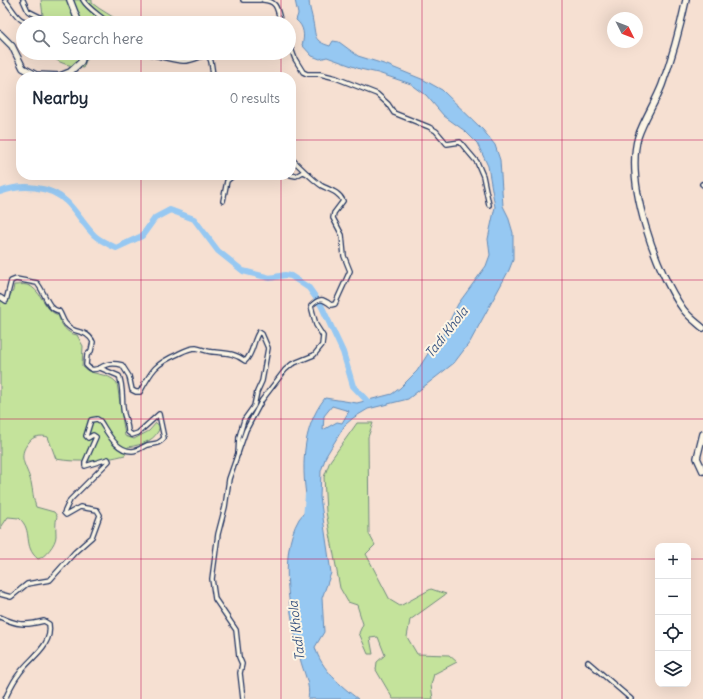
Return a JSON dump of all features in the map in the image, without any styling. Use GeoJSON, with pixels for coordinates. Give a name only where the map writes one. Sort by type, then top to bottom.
{"type":"FeatureCollection","features":[{"type":"Feature","properties":{"kind":"main road"},"geometry":{"type":"LineString","coordinates":[[70,0],[76,16]]}},
{"type":"Feature","properties":{"kind":"main road"},"geometry":{"type":"LineString","coordinates":[[686,0],[681,24],[662,85],[638,138],[635,160],[637,192],[645,227],[666,278],[683,309],[703,328]]}},
{"type":"Feature","properties":{"kind":"main road"},"geometry":{"type":"LineString","coordinates":[[0,34],[12,46],[16,55]]}},
{"type":"Feature","properties":{"kind":"main road"},"geometry":{"type":"LineString","coordinates":[[18,60],[22,68],[30,72]]}},
{"type":"Feature","properties":{"kind":"main road"},"geometry":{"type":"LineString","coordinates":[[70,72],[82,60]]}},
{"type":"Feature","properties":{"kind":"main road"},"geometry":{"type":"LineString","coordinates":[[703,434],[697,458],[703,470]]}},
{"type":"Feature","properties":{"kind":"street"},"geometry":{"type":"LineString","coordinates":[[5,0],[16,16]]}},
{"type":"Feature","properties":{"kind":"street"},"geometry":{"type":"LineString","coordinates":[[23,0],[28,11],[38,16]]}},
{"type":"Feature","properties":{"kind":"street"},"geometry":{"type":"LineString","coordinates":[[83,0],[86,5],[100,16]]}},
{"type":"Feature","properties":{"kind":"street"},"geometry":{"type":"LineString","coordinates":[[244,0],[272,1],[275,4],[279,16]]}},
{"type":"Feature","properties":{"kind":"street"},"geometry":{"type":"LineString","coordinates":[[211,60],[213,72]]}},
{"type":"Feature","properties":{"kind":"street"},"geometry":{"type":"LineString","coordinates":[[296,60],[303,72],[336,78],[377,94],[388,104],[394,113],[429,126],[436,131],[447,144],[460,142],[477,162],[483,176],[489,205]]}},
{"type":"Feature","properties":{"kind":"street"},"geometry":{"type":"LineString","coordinates":[[243,699],[240,672],[242,664],[239,657],[236,630],[215,599],[212,580],[218,534],[225,507],[229,479],[246,430],[262,400],[278,378],[292,364],[319,351],[322,345],[323,336],[316,325],[311,306],[320,299],[324,299],[332,305],[335,304],[350,271],[344,256],[342,234],[333,218],[334,213],[343,201],[342,198],[334,191],[322,186],[296,163]]}},
{"type":"Feature","properties":{"kind":"street"},"geometry":{"type":"LineString","coordinates":[[296,176],[303,172],[314,179]]}},
{"type":"Feature","properties":{"kind":"street"},"geometry":{"type":"LineString","coordinates":[[223,201],[227,180]]}},
{"type":"Feature","properties":{"kind":"street"},"geometry":{"type":"LineString","coordinates":[[0,297],[6,301],[11,281],[16,279],[37,283],[54,310],[59,311],[65,324],[71,329],[86,333],[90,337],[93,342],[91,351],[87,355],[86,365],[89,369],[93,370],[108,364],[122,365],[129,376],[132,390],[136,392],[140,392],[158,363],[187,350],[196,348],[212,352],[231,353],[246,361],[256,342],[257,334],[259,332],[262,334],[268,348],[262,381],[257,392],[254,406],[244,420],[239,437],[238,454]]}},
{"type":"Feature","properties":{"kind":"street"},"geometry":{"type":"LineString","coordinates":[[0,594],[11,597],[26,584],[50,580],[75,552],[92,537],[100,515],[98,510],[80,507],[66,515],[64,513],[70,500],[109,461],[108,459],[85,466],[85,462],[96,437],[93,435],[88,438],[86,436],[91,420],[97,419],[100,421],[116,444],[124,450],[133,451],[147,445],[159,443],[164,438],[159,414],[138,433],[132,435],[128,432],[128,422],[124,413],[121,382],[118,376],[100,368]]}},
{"type":"Feature","properties":{"kind":"street"},"geometry":{"type":"LineString","coordinates":[[697,458],[703,448]]}},
{"type":"Feature","properties":{"kind":"street"},"geometry":{"type":"LineString","coordinates":[[0,616],[11,623],[30,625],[44,621],[49,624],[50,629],[47,640],[39,653],[19,673],[5,699]]}},
{"type":"Feature","properties":{"kind":"street"},"geometry":{"type":"LineString","coordinates":[[588,662],[631,699]]}},
{"type":"Feature","properties":{"kind":"green space"},"geometry":{"type":"Polygon","coordinates":[[[41,0],[92,0],[92,3],[95,6],[111,16],[43,16],[41,0]]]}},
{"type":"Feature","properties":{"kind":"green space"},"geometry":{"type":"Polygon","coordinates":[[[56,60],[86,60],[83,68],[56,60]]]}},
{"type":"Feature","properties":{"kind":"green space"},"geometry":{"type":"Polygon","coordinates":[[[14,285],[25,285],[36,290],[49,309],[58,315],[65,328],[70,333],[77,335],[83,346],[82,366],[90,372],[109,377],[117,383],[125,436],[134,439],[149,431],[156,423],[160,426],[156,435],[148,441],[128,447],[125,455],[99,460],[73,461],[56,459],[48,437],[37,436],[31,440],[25,447],[23,457],[31,482],[36,507],[54,512],[57,516],[56,539],[47,553],[38,559],[30,549],[26,528],[19,518],[8,517],[0,529],[0,297],[6,301],[13,291],[14,285]]]}},
{"type":"Feature","properties":{"kind":"green space"},"geometry":{"type":"Polygon","coordinates":[[[357,423],[373,423],[368,437],[369,534],[375,545],[366,554],[390,600],[400,606],[431,589],[446,594],[410,620],[407,637],[417,654],[449,655],[457,662],[434,674],[431,685],[433,699],[393,699],[376,670],[377,662],[385,655],[378,637],[370,638],[373,654],[368,654],[359,633],[363,624],[357,605],[348,602],[340,588],[326,512],[324,477],[330,461],[357,423]]]}},
{"type":"Feature","properties":{"kind":"water"},"geometry":{"type":"Polygon","coordinates":[[[295,0],[309,0],[315,34],[318,40],[330,46],[333,41],[339,42],[358,56],[387,65],[424,80],[442,90],[483,130],[495,145],[500,160],[503,206],[508,216],[513,233],[513,260],[509,270],[470,342],[454,363],[408,399],[368,409],[353,418],[345,425],[326,456],[321,471],[320,497],[331,573],[322,598],[324,632],[315,647],[327,670],[339,683],[358,699],[308,699],[308,683],[300,658],[293,624],[287,569],[292,534],[299,519],[308,507],[304,479],[307,436],[317,410],[325,398],[357,403],[392,394],[417,371],[431,349],[441,338],[458,304],[486,266],[490,255],[488,239],[495,207],[488,166],[477,143],[465,131],[444,116],[426,95],[411,84],[378,73],[360,69],[327,57],[320,59],[312,56],[302,45],[303,31],[301,25],[296,20],[298,14],[295,0]],[[332,406],[324,416],[323,430],[337,422],[342,423],[349,411],[332,406]]]}},
{"type":"Feature","properties":{"kind":"waterway"},"geometry":{"type":"LineString","coordinates":[[0,192],[8,189],[26,187],[44,189],[52,192],[67,202],[96,237],[116,248],[142,236],[155,218],[170,210],[194,219],[218,251],[243,271],[270,278],[285,275],[291,276],[309,288],[321,305],[343,352],[353,386],[370,404]]}},
{"type":"Feature","properties":{"kind":"waterway","name":"Tadi Khola"},"geometry":{"type":"LineString","coordinates":[[306,518],[308,495]]}}]}
